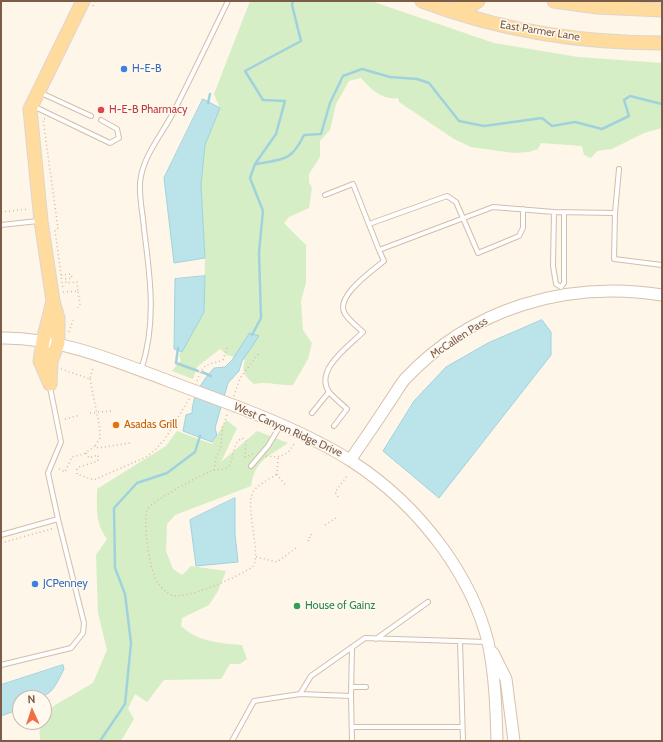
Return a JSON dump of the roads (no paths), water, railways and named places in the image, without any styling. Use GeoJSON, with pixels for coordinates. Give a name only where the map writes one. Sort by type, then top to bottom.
{"type":"FeatureCollection","features":[{"type":"Feature","properties":{"kind":"main road"},"geometry":{"type":"LineString","coordinates":[[50,384],[51,361],[58,343],[58,318],[53,301],[41,221],[30,119],[32,106],[83,1]]}},
{"type":"Feature","properties":{"kind":"main road","name":"East Parmer Lane"},"geometry":{"type":"LineString","coordinates":[[422,1],[442,9],[500,25],[548,34],[595,40],[662,43]]}},
{"type":"Feature","properties":{"kind":"main road"},"geometry":{"type":"LineString","coordinates":[[442,9],[467,8],[478,1]]}},
{"type":"Feature","properties":{"kind":"main road"},"geometry":{"type":"LineString","coordinates":[[554,1],[597,7],[662,10]]}},
{"type":"Feature","properties":{"kind":"main road"},"geometry":{"type":"LineString","coordinates":[[50,384],[40,361],[43,341],[53,301]]}},
{"type":"Feature","properties":{"kind":"street","name":"McCallen Pass"},"geometry":{"type":"LineString","coordinates":[[351,459],[404,380],[434,352],[476,324],[507,309],[537,299],[572,292],[608,291],[662,295]]}},
{"type":"Feature","properties":{"kind":"street","name":"West Canyon Ridge Drive"},"geometry":{"type":"LineString","coordinates":[[1,338],[58,343],[141,370],[238,407],[280,425],[351,459],[374,475],[424,522],[465,582],[477,605],[488,642],[496,689],[497,741]]}},
{"type":"Feature","properties":{"kind":"street","name":"West Canyon Ridge Drive"},"geometry":{"type":"LineString","coordinates":[[488,642],[506,679],[514,741]]}},
{"type":"Feature","properties":{"kind":"lane"},"geometry":{"type":"LineString","coordinates":[[141,370],[148,343],[152,314],[149,266],[140,185],[141,171],[147,156],[172,114],[228,1]]}},
{"type":"Feature","properties":{"kind":"lane"},"geometry":{"type":"LineString","coordinates":[[39,92],[91,116]]}},
{"type":"Feature","properties":{"kind":"lane"},"geometry":{"type":"LineString","coordinates":[[32,106],[110,143],[114,142],[119,138],[117,129],[101,120]]}},
{"type":"Feature","properties":{"kind":"lane"},"geometry":{"type":"LineString","coordinates":[[619,169],[614,259],[662,265]]}},
{"type":"Feature","properties":{"kind":"lane"},"geometry":{"type":"LineString","coordinates":[[325,195],[353,184],[384,262],[348,293],[344,300],[343,307],[345,314],[363,332],[330,366],[325,382],[329,392],[347,409],[334,426]]}},
{"type":"Feature","properties":{"kind":"lane"},"geometry":{"type":"LineString","coordinates":[[369,224],[447,196],[456,202],[478,253],[519,236],[523,228],[523,209]]}},
{"type":"Feature","properties":{"kind":"lane"},"geometry":{"type":"LineString","coordinates":[[379,250],[463,217],[493,207],[554,212],[616,214]]}},
{"type":"Feature","properties":{"kind":"lane"},"geometry":{"type":"LineString","coordinates":[[554,212],[553,266],[556,284],[561,287],[564,283],[564,212]]}},
{"type":"Feature","properties":{"kind":"lane"},"geometry":{"type":"LineString","coordinates":[[1,225],[41,221]]}},
{"type":"Feature","properties":{"kind":"lane"},"geometry":{"type":"LineString","coordinates":[[1,665],[71,648],[83,634],[84,623],[48,473],[61,442],[50,384]]}},
{"type":"Feature","properties":{"kind":"lane"},"geometry":{"type":"LineString","coordinates":[[312,413],[329,392]]}},
{"type":"Feature","properties":{"kind":"lane"},"geometry":{"type":"LineString","coordinates":[[252,466],[261,455],[280,425]]}},
{"type":"Feature","properties":{"kind":"lane"},"geometry":{"type":"LineString","coordinates":[[1,535],[58,519]]}},
{"type":"Feature","properties":{"kind":"lane"},"geometry":{"type":"LineString","coordinates":[[376,639],[428,602]]}},
{"type":"Feature","properties":{"kind":"lane"},"geometry":{"type":"LineString","coordinates":[[300,694],[311,676],[365,638],[488,642]]}},
{"type":"Feature","properties":{"kind":"lane"},"geometry":{"type":"LineString","coordinates":[[460,641],[462,741]]}},
{"type":"Feature","properties":{"kind":"lane"},"geometry":{"type":"LineString","coordinates":[[352,647],[352,741]]}},
{"type":"Feature","properties":{"kind":"lane"},"geometry":{"type":"LineString","coordinates":[[351,687],[366,687]]}},
{"type":"Feature","properties":{"kind":"lane"},"geometry":{"type":"LineString","coordinates":[[232,741],[254,701],[300,694],[351,696]]}},
{"type":"Feature","properties":{"kind":"lane"},"geometry":{"type":"LineString","coordinates":[[352,727],[462,727]]}},
{"type":"Feature","properties":{"kind":"water"},"geometry":{"type":"Polygon","coordinates":[[[203,99],[220,108],[205,145],[201,185],[205,258],[174,263],[164,178],[203,99]]]}},
{"type":"Feature","properties":{"kind":"water"},"geometry":{"type":"Polygon","coordinates":[[[205,276],[204,312],[182,352],[174,349],[175,279],[205,276]]]}},
{"type":"Feature","properties":{"kind":"water"},"geometry":{"type":"Polygon","coordinates":[[[542,320],[551,332],[551,355],[439,498],[383,451],[414,401],[446,367],[488,343],[542,320]]]}},
{"type":"Feature","properties":{"kind":"water"},"geometry":{"type":"Polygon","coordinates":[[[250,333],[259,336],[242,361],[239,371],[228,383],[215,428],[217,435],[212,442],[183,431],[186,415],[192,413],[192,407],[196,394],[202,383],[214,368],[225,367],[232,360],[250,333]]]}},
{"type":"Feature","properties":{"kind":"water"},"geometry":{"type":"Polygon","coordinates":[[[235,498],[235,534],[238,562],[196,566],[190,520],[235,498]]]}},
{"type":"Feature","properties":{"kind":"water"},"geometry":{"type":"Polygon","coordinates":[[[63,665],[64,669],[52,690],[12,690],[12,712],[1,716],[1,685],[63,665]]]}},
{"type":"Feature","properties":{"kind":"waterway"},"geometry":{"type":"LineString","coordinates":[[252,335],[261,318],[259,252],[263,211],[250,178],[255,164],[276,134],[285,101],[263,100],[245,71],[301,41],[292,5],[293,1]]}},
{"type":"Feature","properties":{"kind":"waterway"},"geometry":{"type":"LineString","coordinates":[[256,164],[285,158],[295,150],[304,135],[321,134],[330,103],[343,76],[362,69],[390,77],[417,79],[429,83],[459,121],[484,126],[542,118],[552,126],[575,122],[602,129],[629,116],[624,100],[630,96],[662,104]]}},
{"type":"Feature","properties":{"kind":"waterway"},"geometry":{"type":"LineString","coordinates":[[208,103],[210,94]]}},
{"type":"Feature","properties":{"kind":"waterway"},"geometry":{"type":"LineString","coordinates":[[178,348],[176,363],[198,371]]}},
{"type":"Feature","properties":{"kind":"waterway"},"geometry":{"type":"LineString","coordinates":[[202,372],[211,376]]}},
{"type":"Feature","properties":{"kind":"waterway"},"geometry":{"type":"LineString","coordinates":[[100,741],[125,704],[131,643],[125,594],[115,568],[114,508],[137,483],[167,473],[195,452],[200,436]]}},
{"type":"Feature","properties":{"kind":"place","name":"H-E-B"},"geometry":{"type":"Point","coordinates":[124,69]}},
{"type":"Feature","properties":{"kind":"place","name":"H-E-B Pharmacy"},"geometry":{"type":"Point","coordinates":[101,110]}},
{"type":"Feature","properties":{"kind":"place","name":"Asadas Grill"},"geometry":{"type":"Point","coordinates":[116,425]}},
{"type":"Feature","properties":{"kind":"place","name":"JCPenney"},"geometry":{"type":"Point","coordinates":[35,584]}},
{"type":"Feature","properties":{"kind":"place","name":"House of Gainz"},"geometry":{"type":"Point","coordinates":[297,606]}}]}
